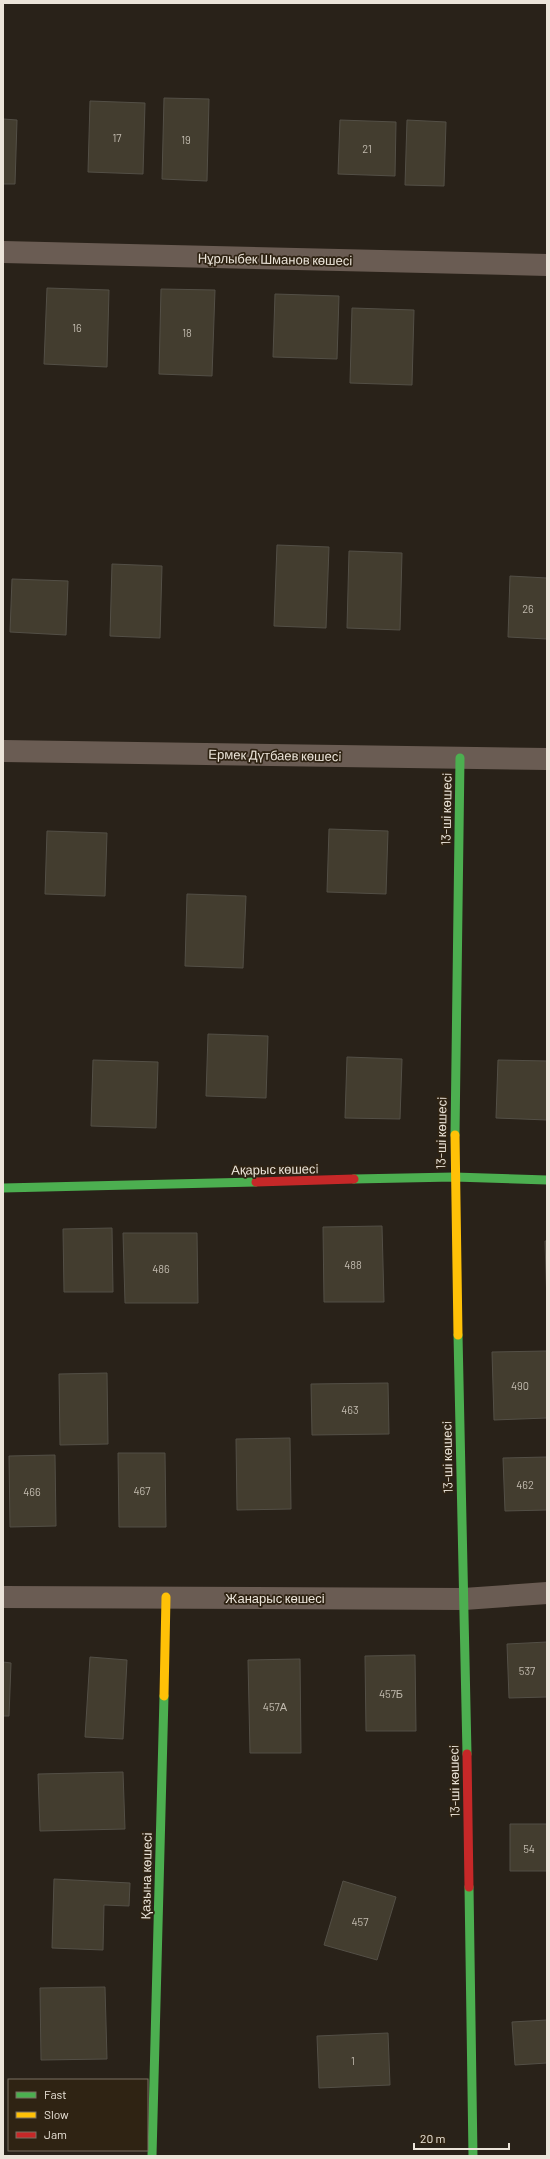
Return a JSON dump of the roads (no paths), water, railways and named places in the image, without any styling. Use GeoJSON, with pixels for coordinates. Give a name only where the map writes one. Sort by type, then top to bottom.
{"type":"FeatureCollection","features":[{"type":"Feature","properties":{"kind":"street","name":"Нұрлыбек Шманов көшесі"},"geometry":{"type":"LineString","coordinates":[[3,252],[547,265]]}},
{"type":"Feature","properties":{"kind":"street","name":"Ермек Дүтбаев көшесi"},"geometry":{"type":"LineString","coordinates":[[3,751],[547,759]]}},
{"type":"Feature","properties":{"kind":"street","name":"13-ші көшесi"},"geometry":{"type":"LineString","coordinates":[[460,758],[454,1177],[464,1599],[473,2156]]}},
{"type":"Feature","properties":{"kind":"street","name":"Ақарыс көшесi"},"geometry":{"type":"LineString","coordinates":[[3,1188],[454,1177],[547,1180]]}},
{"type":"Feature","properties":{"kind":"street","name":"Жанарыс көшесі"},"geometry":{"type":"LineString","coordinates":[[3,1597],[464,1599],[547,1593]]}},
{"type":"Feature","properties":{"kind":"street","name":"Қазына көшесі"},"geometry":{"type":"LineString","coordinates":[[152,2156],[166,1597]]}}]}
